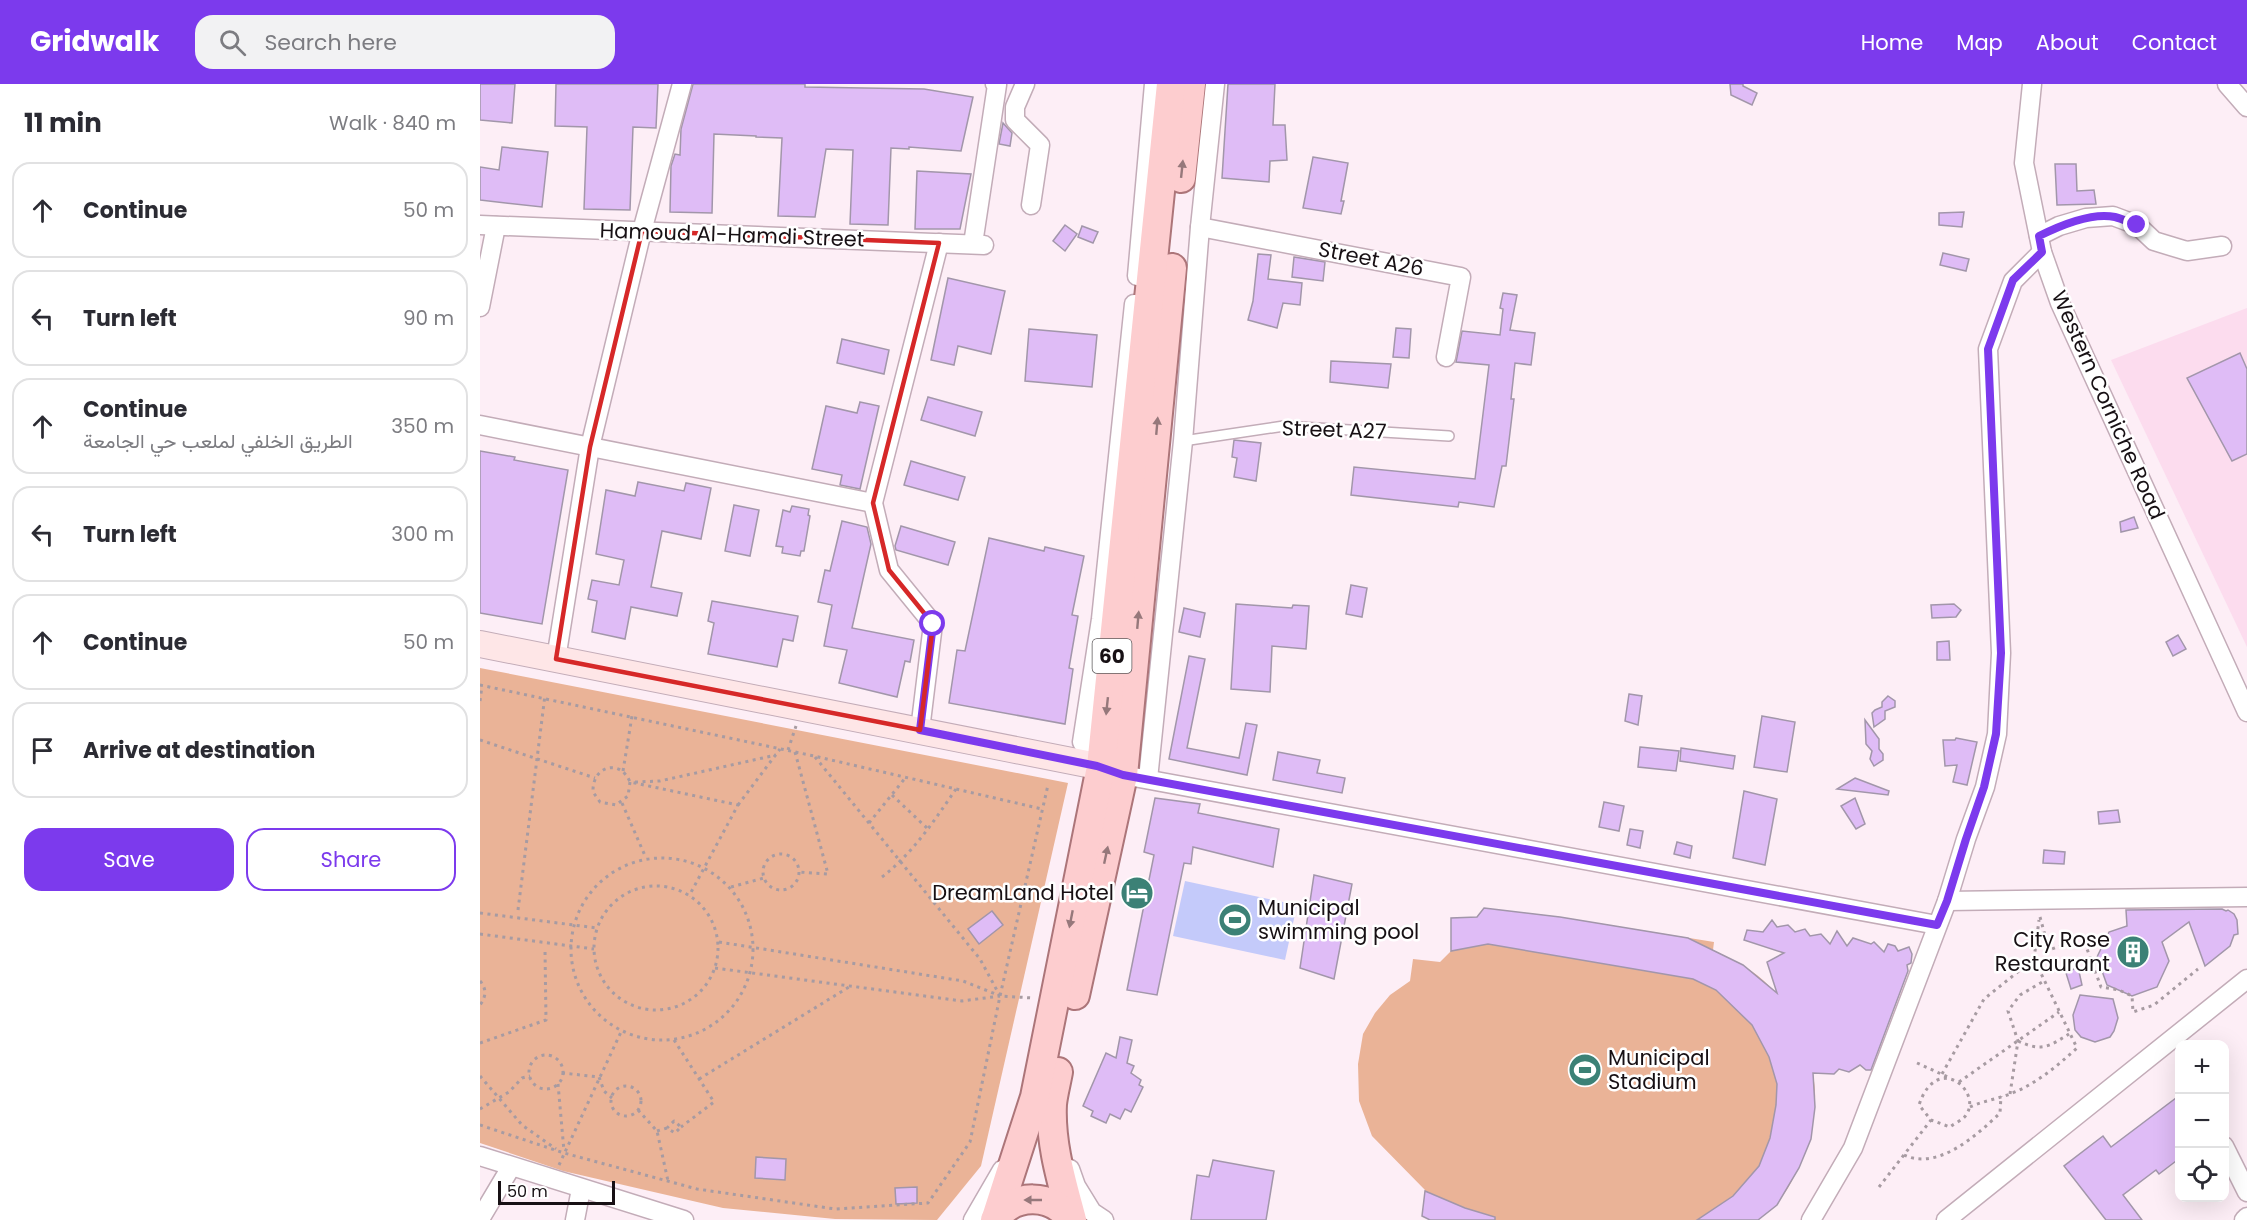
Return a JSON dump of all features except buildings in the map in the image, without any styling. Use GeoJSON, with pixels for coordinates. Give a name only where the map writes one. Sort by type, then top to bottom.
{"type":"FeatureCollection","features":[{"type":"Feature","properties":{"kind":"main road","name":"60"},"geometry":{"type":"LineString","coordinates":[[989,1220],[1035,1097],[1055,1000],[1117,772],[1170,84]]}},
{"type":"Feature","properties":{"kind":"main road","name":"60"},"geometry":{"type":"LineString","coordinates":[[1072,1220],[1058,1169],[1052,1132],[1052,1102],[1117,772],[1191,84]]}},
{"type":"Feature","properties":{"kind":"main road"},"geometry":{"type":"LineString","coordinates":[[989,1220],[1015,1202],[1034,1199],[1053,1203],[1072,1220]]}},
{"type":"Feature","properties":{"kind":"street"},"geometry":{"type":"LineString","coordinates":[[556,659],[590,447],[642,231],[682,84]]}},
{"type":"Feature","properties":{"kind":"street","name":"Hamoud Al-Hamdi Street"},"geometry":{"type":"LineString","coordinates":[[488,225],[979,244],[997,85],[995,84]]}},
{"type":"Feature","properties":{"kind":"street"},"geometry":{"type":"LineString","coordinates":[[1025,84],[1015,106],[1015,120],[1040,145],[1032,205]]}},
{"type":"Feature","properties":{"kind":"street"},"geometry":{"type":"LineString","coordinates":[[1117,772],[1082,742],[1101,620],[1138,269],[1154,84]]}},
{"type":"Feature","properties":{"kind":"street"},"geometry":{"type":"LineString","coordinates":[[1117,772],[1184,441],[1200,227],[1215,84]]}},
{"type":"Feature","properties":{"kind":"street","name":"Western Corniche Road"},"geometry":{"type":"LineString","coordinates":[[2032,84],[2024,163],[2041,244],[2060,303],[2247,712]]}},
{"type":"Feature","properties":{"kind":"street"},"geometry":{"type":"LineString","coordinates":[[2227,84],[2247,107]]}},
{"type":"Feature","properties":{"kind":"street"},"geometry":{"type":"LineString","coordinates":[[1811,1220],[1853,1148],[1947,901],[1984,787],[1996,734],[2001,632],[1988,349],[2013,280],[2041,244],[2060,226],[2086,218],[2113,216],[2137,225],[2154,242],[2187,251],[2222,246]]}},
{"type":"Feature","properties":{"kind":"street"},"geometry":{"type":"LineString","coordinates":[[480,307],[488,225]]}},
{"type":"Feature","properties":{"kind":"street","name":"Street A26"},"geometry":{"type":"LineString","coordinates":[[1200,227],[1461,276],[1446,357]]}},
{"type":"Feature","properties":{"kind":"street"},"geometry":{"type":"LineString","coordinates":[[920,730],[933,624],[889,570],[873,504],[939,243]]}},
{"type":"Feature","properties":{"kind":"street"},"geometry":{"type":"LineString","coordinates":[[480,425],[873,504]]}},
{"type":"Feature","properties":{"kind":"street"},"geometry":{"type":"LineString","coordinates":[[480,644],[920,730],[1117,772],[1937,925]]}},
{"type":"Feature","properties":{"kind":"street"},"geometry":{"type":"LineString","coordinates":[[1947,901],[2247,897]]}},
{"type":"Feature","properties":{"kind":"street"},"geometry":{"type":"LineString","coordinates":[[2181,1040],[2247,979]]}},
{"type":"Feature","properties":{"kind":"street"},"geometry":{"type":"LineString","coordinates":[[1946,1220],[2175,1046]]}},
{"type":"Feature","properties":{"kind":"street"},"geometry":{"type":"LineString","coordinates":[[1052,1121],[1076,1186],[1092,1212],[1104,1220]]}},
{"type":"Feature","properties":{"kind":"street"},"geometry":{"type":"LineString","coordinates":[[2225,1148],[2247,1192]]}},
{"type":"Feature","properties":{"kind":"street"},"geometry":{"type":"LineString","coordinates":[[480,1156],[684,1220]]}},
{"type":"Feature","properties":{"kind":"street"},"geometry":{"type":"LineString","coordinates":[[480,1219],[510,1167]]}},
{"type":"Feature","properties":{"kind":"street"},"geometry":{"type":"LineString","coordinates":[[575,1220],[581,1189]]}},
{"type":"Feature","properties":{"kind":"lane","name":"Street A27"},"geometry":{"type":"LineString","coordinates":[[1184,441],[1284,426],[1449,436]]}},
{"type":"Feature","properties":{"kind":"path"},"geometry":{"type":"LineString","coordinates":[[480,701],[481,686],[545,697],[1042,808]]}},
{"type":"Feature","properties":{"kind":"path"},"geometry":{"type":"LineString","coordinates":[[518,910],[545,697]]}},
{"type":"Feature","properties":{"kind":"path"},"geometry":{"type":"LineString","coordinates":[[623,771],[607,768],[595,777],[593,792],[600,802],[616,805],[622,803],[628,796],[630,782],[623,771],[632,716]]}},
{"type":"Feature","properties":{"kind":"path"},"geometry":{"type":"LineString","coordinates":[[480,740],[595,777]]}},
{"type":"Feature","properties":{"kind":"path"},"geometry":{"type":"LineString","coordinates":[[689,896],[738,805],[780,748]]}},
{"type":"Feature","properties":{"kind":"path"},"geometry":{"type":"LineString","coordinates":[[795,752],[828,874],[799,872]]}},
{"type":"Feature","properties":{"kind":"path"},"geometry":{"type":"LineString","coordinates":[[630,782],[660,781],[776,755]]}},
{"type":"Feature","properties":{"kind":"path"},"geometry":{"type":"LineString","coordinates":[[814,756],[980,959],[1000,996]]}},
{"type":"Feature","properties":{"kind":"path"},"geometry":{"type":"LineString","coordinates":[[869,823],[906,777]]}},
{"type":"Feature","properties":{"kind":"path"},"geometry":{"type":"LineString","coordinates":[[630,782],[738,805]]}},
{"type":"Feature","properties":{"kind":"path"},"geometry":{"type":"LineString","coordinates":[[480,1125],[564,1153],[697,1189],[835,1209],[928,1203],[970,1142],[1048,784]]}},
{"type":"Feature","properties":{"kind":"path"},"geometry":{"type":"LineString","coordinates":[[882,877],[901,862],[928,830],[957,789]]}},
{"type":"Feature","properties":{"kind":"path"},"geometry":{"type":"LineString","coordinates":[[892,795],[928,830]]}},
{"type":"Feature","properties":{"kind":"path"},"geometry":{"type":"LineString","coordinates":[[622,803],[646,858]]}},
{"type":"Feature","properties":{"kind":"path"},"geometry":{"type":"LineString","coordinates":[[776,855],[787,855],[792,858],[799,872],[795,884],[788,889],[773,888],[764,878],[766,863],[776,855]]}},
{"type":"Feature","properties":{"kind":"path"},"geometry":{"type":"LineString","coordinates":[[669,856],[706,867],[730,887],[750,921],[753,961],[744,991],[722,1019],[693,1036],[658,1041],[621,1032],[598,1016],[576,983],[570,946],[572,926],[581,904],[606,875],[638,859],[669,856]]}},
{"type":"Feature","properties":{"kind":"path"},"geometry":{"type":"LineString","coordinates":[[730,887],[764,878]]}},
{"type":"Feature","properties":{"kind":"path"},"geometry":{"type":"LineString","coordinates":[[656,886],[683,891],[689,896],[706,910],[713,921],[719,942],[714,974],[701,993],[677,1008],[646,1011],[618,999],[600,977],[594,949],[597,928],[611,905],[631,891],[656,886]]}},
{"type":"Feature","properties":{"kind":"path"},"geometry":{"type":"LineString","coordinates":[[480,913],[597,928]]}},
{"type":"Feature","properties":{"kind":"path"},"geometry":{"type":"LineString","coordinates":[[1969,1107],[1985,1100],[2010,1094],[2047,1075],[2077,1048],[2034,959],[2040,917],[2049,950],[2083,939],[2101,987],[2119,990],[2132,996],[2133,1012],[2154,1005],[2198,969]]}},
{"type":"Feature","properties":{"kind":"path"},"geometry":{"type":"LineString","coordinates":[[480,934],[594,949]]}},
{"type":"Feature","properties":{"kind":"path"},"geometry":{"type":"LineString","coordinates":[[719,942],[963,981],[1000,996]]}},
{"type":"Feature","properties":{"kind":"path"},"geometry":{"type":"LineString","coordinates":[[480,1043],[546,1020],[545,949]]}},
{"type":"Feature","properties":{"kind":"path"},"geometry":{"type":"LineString","coordinates":[[1942,1074],[1984,999],[2034,959]]}},
{"type":"Feature","properties":{"kind":"path"},"geometry":{"type":"LineString","coordinates":[[715,968],[962,1001],[1000,996],[1055,1000]]}},
{"type":"Feature","properties":{"kind":"path"},"geometry":{"type":"LineString","coordinates":[[480,981],[485,988],[485,994],[480,1005]]}},
{"type":"Feature","properties":{"kind":"path"},"geometry":{"type":"LineString","coordinates":[[2010,1094],[2018,1041],[2008,1011],[2020,995],[2044,981]]}},
{"type":"Feature","properties":{"kind":"path"},"geometry":{"type":"LineString","coordinates":[[699,1079],[850,987]]}},
{"type":"Feature","properties":{"kind":"path"},"geometry":{"type":"LineString","coordinates":[[1959,1082],[2059,1012]]}},
{"type":"Feature","properties":{"kind":"path"},"geometry":{"type":"LineString","coordinates":[[553,1180],[621,1032]]}},
{"type":"Feature","properties":{"kind":"path"},"geometry":{"type":"LineString","coordinates":[[2018,1041],[2032,1047],[2048,1047],[2069,1034]]}},
{"type":"Feature","properties":{"kind":"path"},"geometry":{"type":"LineString","coordinates":[[667,1128],[675,1133],[714,1102],[674,1039]]}},
{"type":"Feature","properties":{"kind":"path"},"geometry":{"type":"LineString","coordinates":[[558,1084],[544,1089],[536,1086],[530,1076],[532,1063],[546,1055],[556,1059],[562,1068],[558,1084],[564,1153]]}},
{"type":"Feature","properties":{"kind":"path"},"geometry":{"type":"LineString","coordinates":[[1917,1063],[1959,1082],[1968,1093],[1969,1107],[1966,1115],[1950,1126],[1931,1120],[1919,1105],[1924,1090],[1929,1084],[1939,1079],[1949,1078]]}},
{"type":"Feature","properties":{"kind":"path"},"geometry":{"type":"LineString","coordinates":[[562,1074],[599,1077]]}},
{"type":"Feature","properties":{"kind":"path"},"geometry":{"type":"LineString","coordinates":[[480,1076],[522,1125],[558,1151]]}},
{"type":"Feature","properties":{"kind":"path"},"geometry":{"type":"LineString","coordinates":[[480,1109],[509,1092],[522,1078],[530,1076]]}},
{"type":"Feature","properties":{"kind":"path"},"geometry":{"type":"LineString","coordinates":[[599,1077],[604,1091],[612,1098],[614,1110],[621,1115],[631,1115],[638,1110],[640,1097],[638,1092],[631,1087],[626,1086],[617,1090],[612,1098]]}},
{"type":"Feature","properties":{"kind":"path"},"geometry":{"type":"LineString","coordinates":[[1904,1155],[1914,1160],[1952,1152],[1980,1133],[2000,1113],[2001,1096]]}},
{"type":"Feature","properties":{"kind":"path"},"geometry":{"type":"LineString","coordinates":[[638,1110],[657,1131],[668,1181]]}},
{"type":"Feature","properties":{"kind":"path"},"geometry":{"type":"LineString","coordinates":[[1879,1187],[1931,1120]]}},
{"type":"Feature","properties":{"kind":"path"},"geometry":{"type":"LineString","coordinates":[[657,1131],[667,1128],[674,1121],[681,1127]]}},
{"type":"Feature","properties":{"kind":"highlighted area"},"geometry":{"type":"Polygon","coordinates":[[[642,231],[939,243],[873,503],[889,570],[933,624],[920,730],[556,659],[590,447],[642,231]]]}},
{"type":"Feature","properties":{"kind":"shaded area"},"geometry":{"type":"Polygon","coordinates":[[[2247,308],[2247,647],[2111,360],[2247,308]]]}},
{"type":"Feature","properties":{"kind":"shaded area"},"geometry":{"type":"Polygon","coordinates":[[[480,668],[1068,783],[981,1166],[937,1220],[835,1219],[723,1208],[563,1171],[480,1143],[480,668]]]}},
{"type":"Feature","properties":{"kind":"shaded area","name":"Municipal Stadium"},"geometry":{"type":"Polygon","coordinates":[[[1484,908],[1560,917],[1714,942],[1713,950],[1751,970],[1770,987],[1797,1027],[1810,1061],[1815,1094],[1814,1109],[1803,1153],[1790,1185],[1777,1203],[1758,1220],[1430,1220],[1422,1216],[1425,1190],[1372,1136],[1359,1101],[1358,1064],[1363,1034],[1375,1013],[1390,995],[1410,981],[1413,959],[1440,962],[1451,951],[1451,918],[1477,917],[1484,908]]]}},
{"type":"Feature","properties":{"kind":"water","name":"Municipal swimming pool"},"geometry":{"type":"Polygon","coordinates":[[[1185,881],[1297,905],[1285,960],[1173,936],[1185,881]]]}},
{"type":"Feature","properties":{"kind":"place","name":"DreamLand Hotel"},"geometry":{"type":"Point","coordinates":[1137,893]}},
{"type":"Feature","properties":{"kind":"place","name":"Municipal swimming pool"},"geometry":{"type":"Point","coordinates":[1235,920]}},
{"type":"Feature","properties":{"kind":"place","name":"City Rose Restaurant"},"geometry":{"type":"Point","coordinates":[2133,952]}},
{"type":"Feature","properties":{"kind":"place","name":"Municipal Stadium"},"geometry":{"type":"Point","coordinates":[1585,1070]}},
{"type":"Feature","properties":{"kind":"route"},"geometry":{"type":"LineString","coordinates":[[933,624],[920,730],[1097,766],[1123,775],[1937,925],[1984,787],[1996,734],[2001,653],[2000,590],[1988,349],[2013,280],[2042,252],[2039,236],[2060,226],[2086,218],[2113,216],[2137,225]]}}]}
